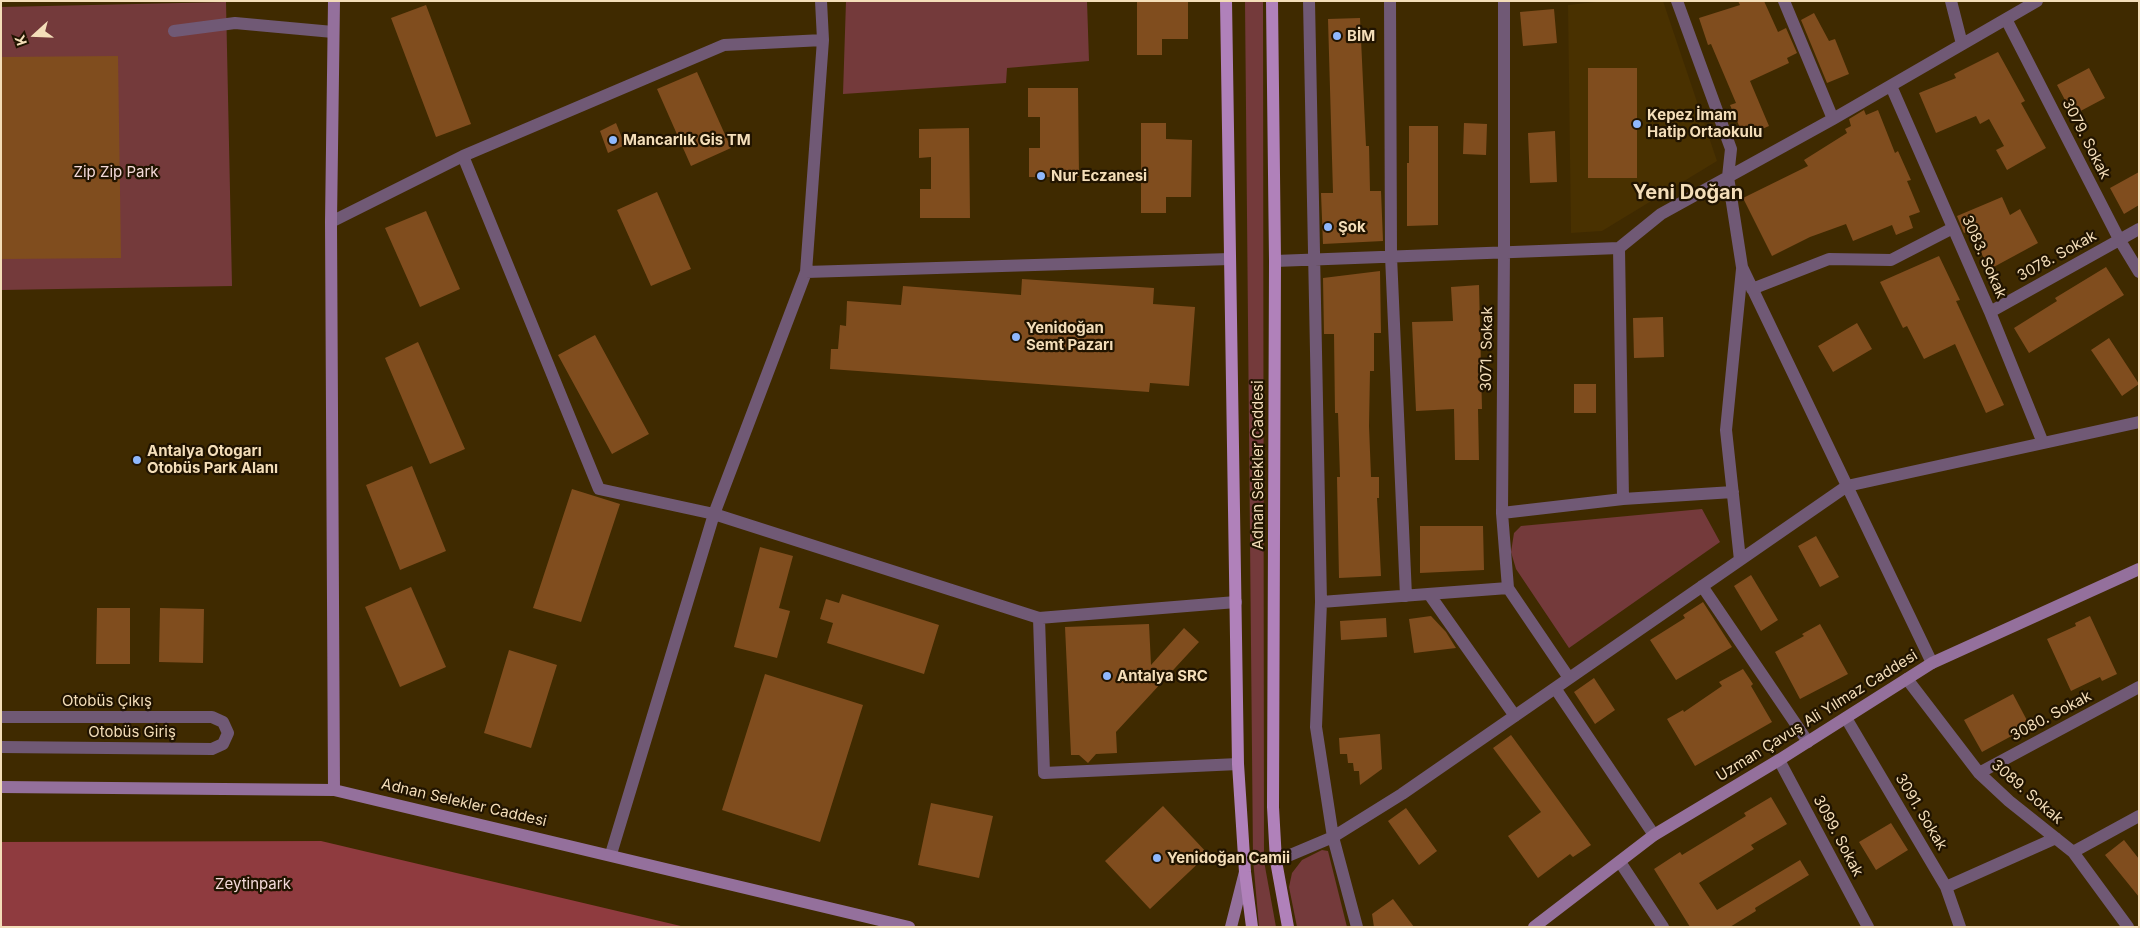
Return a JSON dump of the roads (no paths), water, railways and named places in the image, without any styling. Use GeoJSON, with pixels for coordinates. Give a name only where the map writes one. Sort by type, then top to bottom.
{"type":"FeatureCollection","features":[{"type":"Feature","properties":{"kind":"main road","name":"Adnan Selekler Caddesi"},"geometry":{"type":"LineString","coordinates":[[1226,1],[1238,764],[1245,872],[1252,927]]}},
{"type":"Feature","properties":{"kind":"main road","name":"Adnan Selekler Caddesi"},"geometry":{"type":"LineString","coordinates":[[1272,1],[1275,260],[1273,807],[1276,861],[1288,927]]}},
{"type":"Feature","properties":{"kind":"street"},"geometry":{"type":"LineString","coordinates":[[334,1],[331,222],[334,790]]}},
{"type":"Feature","properties":{"kind":"street"},"geometry":{"type":"LineString","coordinates":[[611,854],[714,514],[806,272],[822,40],[821,1]]}},
{"type":"Feature","properties":{"kind":"street"},"geometry":{"type":"LineString","coordinates":[[1309,1],[1321,602],[1316,727],[1333,837],[1358,927]]}},
{"type":"Feature","properties":{"kind":"street"},"geometry":{"type":"LineString","coordinates":[[1390,1],[1391,256],[1406,596]]}},
{"type":"Feature","properties":{"kind":"street","name":"3071. Sokak"},"geometry":{"type":"LineString","coordinates":[[1504,1],[1502,513],[1508,588],[1569,678]]}},
{"type":"Feature","properties":{"kind":"street"},"geometry":{"type":"LineString","coordinates":[[1677,1],[1731,149],[1728,177],[1742,267],[1726,430],[1740,560]]}},
{"type":"Feature","properties":{"kind":"street"},"geometry":{"type":"LineString","coordinates":[[1784,1],[1834,118]]}},
{"type":"Feature","properties":{"kind":"street"},"geometry":{"type":"LineString","coordinates":[[1951,1],[1962,44]]}},
{"type":"Feature","properties":{"kind":"street"},"geometry":{"type":"LineString","coordinates":[[1275,260],[1620,248],[1661,214],[1891,86],[2037,1]]}},
{"type":"Feature","properties":{"kind":"street","name":"3079. Sokak"},"geometry":{"type":"LineString","coordinates":[[2006,19],[2119,240],[2139,272]]}},
{"type":"Feature","properties":{"kind":"street"},"geometry":{"type":"LineString","coordinates":[[174,31],[235,23],[333,32]]}},
{"type":"Feature","properties":{"kind":"street"},"geometry":{"type":"LineString","coordinates":[[331,222],[462,156],[724,45],[822,40]]}},
{"type":"Feature","properties":{"kind":"street","name":"3083. Sokak"},"geometry":{"type":"LineString","coordinates":[[1891,86],[1990,312],[2043,443]]}},
{"type":"Feature","properties":{"kind":"street"},"geometry":{"type":"LineString","coordinates":[[462,156],[599,489],[714,514],[1038,618],[1236,602]]}},
{"type":"Feature","properties":{"kind":"street"},"geometry":{"type":"LineString","coordinates":[[1752,289],[1829,259],[1891,260],[1953,228]]}},
{"type":"Feature","properties":{"kind":"street","name":"3078. Sokak"},"geometry":{"type":"LineString","coordinates":[[1990,312],[2139,228]]}},
{"type":"Feature","properties":{"kind":"street"},"geometry":{"type":"LineString","coordinates":[[1620,248],[1623,499]]}},
{"type":"Feature","properties":{"kind":"street"},"geometry":{"type":"LineString","coordinates":[[806,272],[1230,259]]}},
{"type":"Feature","properties":{"kind":"street"},"geometry":{"type":"LineString","coordinates":[[1742,267],[1932,663]]}},
{"type":"Feature","properties":{"kind":"street"},"geometry":{"type":"LineString","coordinates":[[1276,861],[1333,837],[1402,794],[1847,486],[2139,422]]}},
{"type":"Feature","properties":{"kind":"street"},"geometry":{"type":"LineString","coordinates":[[1502,513],[1623,499],[1733,492]]}},
{"type":"Feature","properties":{"kind":"street","name":"Uzman Çavuş Ali Yılmaz Caddesi"},"geometry":{"type":"LineString","coordinates":[[1534,927],[1654,835],[1779,760],[1932,663],[2139,569]]}},
{"type":"Feature","properties":{"kind":"street"},"geometry":{"type":"LineString","coordinates":[[1702,586],[1808,742]]}},
{"type":"Feature","properties":{"kind":"street"},"geometry":{"type":"LineString","coordinates":[[1321,602],[1508,588]]}},
{"type":"Feature","properties":{"kind":"street"},"geometry":{"type":"LineString","coordinates":[[1429,594],[1515,716]]}},
{"type":"Feature","properties":{"kind":"street"},"geometry":{"type":"LineString","coordinates":[[1038,618],[1044,773],[1238,764]]}},
{"type":"Feature","properties":{"kind":"street","name":"3089. Sokak"},"geometry":{"type":"LineString","coordinates":[[1907,679],[1979,773],[2009,801],[2073,852],[2128,927]]}},
{"type":"Feature","properties":{"kind":"street","name":"3080. Sokak"},"geometry":{"type":"LineString","coordinates":[[1979,773],[2139,687]]}},
{"type":"Feature","properties":{"kind":"street"},"geometry":{"type":"LineString","coordinates":[[1555,688],[1654,835]]}},
{"type":"Feature","properties":{"kind":"street","name":"Otobüs Çıkış"},"geometry":{"type":"LineString","coordinates":[[1,717],[212,717]]}},
{"type":"Feature","properties":{"kind":"street","name":"Otobüs Giriş"},"geometry":{"type":"LineString","coordinates":[[1,748],[216,748],[224,744],[228,733],[223,722],[212,717]]}},
{"type":"Feature","properties":{"kind":"street","name":"3091. Sokak"},"geometry":{"type":"LineString","coordinates":[[1846,718],[1946,887],[1960,927]]}},
{"type":"Feature","properties":{"kind":"street","name":"3099. Sokak"},"geometry":{"type":"LineString","coordinates":[[1779,760],[1868,927]]}},
{"type":"Feature","properties":{"kind":"street","name":"Adnan Selekler Caddesi"},"geometry":{"type":"LineString","coordinates":[[1,787],[334,790],[611,854],[909,927]]}},
{"type":"Feature","properties":{"kind":"street"},"geometry":{"type":"LineString","coordinates":[[2073,852],[2139,816]]}},
{"type":"Feature","properties":{"kind":"street"},"geometry":{"type":"LineString","coordinates":[[1946,887],[2056,838]]}},
{"type":"Feature","properties":{"kind":"street"},"geometry":{"type":"LineString","coordinates":[[1620,862],[1663,927]]}},
{"type":"Feature","properties":{"kind":"street","name":"Adnan Selekler Caddesi"},"geometry":{"type":"LineString","coordinates":[[1231,927],[1245,872]]}},
{"type":"Feature","properties":{"kind":"place","name":"BİM"},"geometry":{"type":"Point","coordinates":[1337,36]}},
{"type":"Feature","properties":{"kind":"place","name":"Kepez İmam Hatip Ortaokulu"},"geometry":{"type":"Point","coordinates":[1637,124]}},
{"type":"Feature","properties":{"kind":"place","name":"Mancarlık Gis TM"},"geometry":{"type":"Point","coordinates":[613,140]}},
{"type":"Feature","properties":{"kind":"place","name":"Nur Eczanesi"},"geometry":{"type":"Point","coordinates":[1041,176]}},
{"type":"Feature","properties":{"kind":"place","name":"Şok"},"geometry":{"type":"Point","coordinates":[1328,227]}},
{"type":"Feature","properties":{"kind":"place","name":"Yenidoğan Semt Pazarı"},"geometry":{"type":"Point","coordinates":[1016,337]}},
{"type":"Feature","properties":{"kind":"place","name":"Antalya Otogarı Otobüs Park Alanı"},"geometry":{"type":"Point","coordinates":[137,460]}},
{"type":"Feature","properties":{"kind":"place","name":"Antalya SRC"},"geometry":{"type":"Point","coordinates":[1107,676]}},
{"type":"Feature","properties":{"kind":"place","name":"Yenidoğan Camii"},"geometry":{"type":"Point","coordinates":[1157,858]}},
{"type":"Feature","properties":{"kind":"district","name":"Yeni Doğan"},"geometry":{"type":"Point","coordinates":[1688,193]}},
{"type":"Feature","properties":{"kind":"park label","name":"Zip Zip Park"},"geometry":{"type":"Point","coordinates":[116,172]}},
{"type":"Feature","properties":{"kind":"park label","name":"Zeytinpark"},"geometry":{"type":"Point","coordinates":[253,884]}}]}
